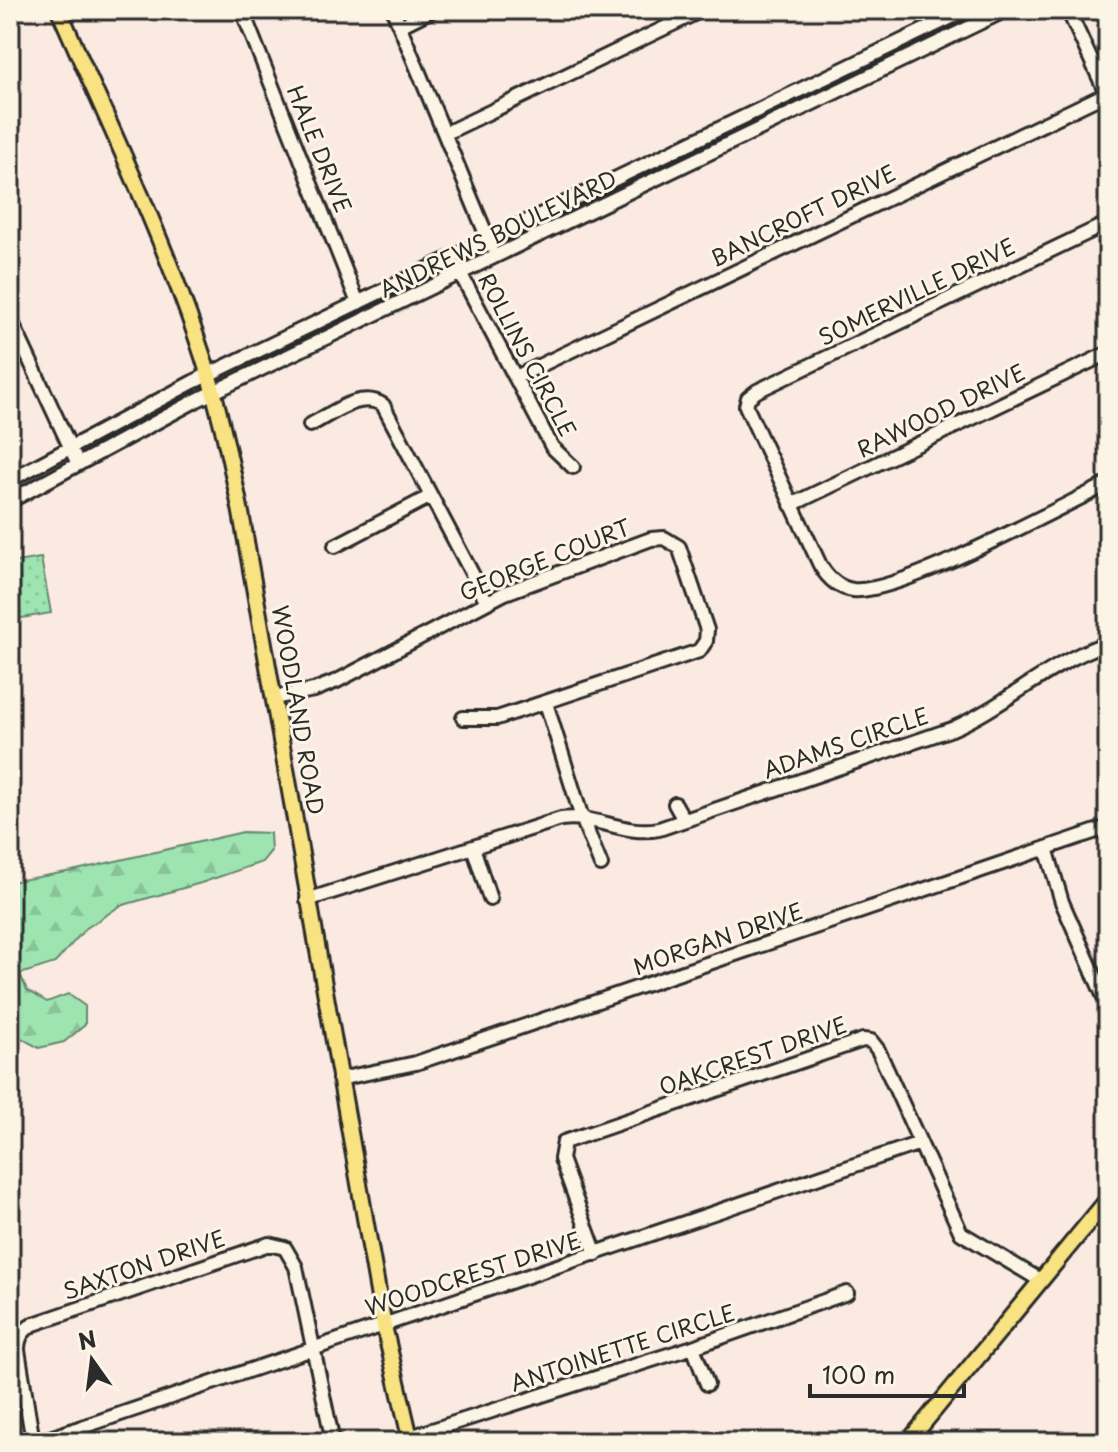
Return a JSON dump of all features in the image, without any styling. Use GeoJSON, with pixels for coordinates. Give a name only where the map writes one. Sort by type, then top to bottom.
{"type":"FeatureCollection","features":[{"type":"Feature","properties":{"kind":"main road","name":"WOODLAND ROAD"},"geometry":{"type":"LineString","coordinates":[[59,10],[174,276],[208,374],[234,476],[384,1326],[410,1440]]}},
{"type":"Feature","properties":{"kind":"main road"},"geometry":{"type":"LineString","coordinates":[[908,1442],[1108,1199]]}},
{"type":"Feature","properties":{"kind":"street","name":"HALE DRIVE"},"geometry":{"type":"LineString","coordinates":[[242,10],[358,303]]}},
{"type":"Feature","properties":{"kind":"street"},"geometry":{"type":"LineString","coordinates":[[393,10],[496,257]]}},
{"type":"Feature","properties":{"kind":"street"},"geometry":{"type":"LineString","coordinates":[[400,26],[432,10]]}},
{"type":"Feature","properties":{"kind":"street"},"geometry":{"type":"LineString","coordinates":[[446,133],[702,10]]}},
{"type":"Feature","properties":{"kind":"street","name":"ANDREWS BOULEVARD"},"geometry":{"type":"LineString","coordinates":[[10,480],[208,374],[966,10]]}},
{"type":"Feature","properties":{"kind":"street","name":"ANDREWS BOULEVARD"},"geometry":{"type":"LineString","coordinates":[[10,501],[213,392],[1006,10]]}},
{"type":"Feature","properties":{"kind":"street"},"geometry":{"type":"LineString","coordinates":[[1068,10],[1107,94]]}},
{"type":"Feature","properties":{"kind":"street","name":"BANCROFT DRIVE"},"geometry":{"type":"LineString","coordinates":[[516,377],[1107,94]]}},
{"type":"Feature","properties":{"kind":"street","name":"SOMERVILLE DRIVE"},"geometry":{"type":"LineString","coordinates":[[791,505],[748,415],[746,402],[757,391],[1108,223]]}},
{"type":"Feature","properties":{"kind":"street","name":"ROLLINS CIRCLE"},"geometry":{"type":"LineString","coordinates":[[452,257],[552,447],[573,467]]}},
{"type":"Feature","properties":{"kind":"street"},"geometry":{"type":"LineString","coordinates":[[10,318],[78,464]]}},
{"type":"Feature","properties":{"kind":"street","name":"RAWOOD DRIVE"},"geometry":{"type":"LineString","coordinates":[[791,505],[1108,353]]}},
{"type":"Feature","properties":{"kind":"street"},"geometry":{"type":"LineString","coordinates":[[310,425],[358,400],[379,402],[386,409],[487,602]]}},
{"type":"Feature","properties":{"kind":"street"},"geometry":{"type":"LineString","coordinates":[[791,505],[824,572],[844,588],[871,589],[919,573],[1108,484]]}},
{"type":"Feature","properties":{"kind":"street"},"geometry":{"type":"LineString","coordinates":[[335,546],[431,496]]}},
{"type":"Feature","properties":{"kind":"street","name":"GEORGE COURT"},"geometry":{"type":"LineString","coordinates":[[273,698],[314,690],[337,681],[487,602],[651,539],[664,538],[679,547],[706,624],[707,636],[703,647],[693,654],[497,718],[463,718]]}},
{"type":"Feature","properties":{"kind":"street","name":"ADAMS CIRCLE"},"geometry":{"type":"LineString","coordinates":[[307,900],[554,820],[582,818],[636,832],[659,829],[952,729],[989,711],[1053,667],[1108,643]]}},
{"type":"Feature","properties":{"kind":"street"},"geometry":{"type":"LineString","coordinates":[[546,703],[582,818],[601,865]]}},
{"type":"Feature","properties":{"kind":"street"},"geometry":{"type":"LineString","coordinates":[[675,804],[684,820]]}},
{"type":"Feature","properties":{"kind":"street","name":"MORGAN DRIVE"},"geometry":{"type":"LineString","coordinates":[[339,1079],[416,1063],[1108,827]]}},
{"type":"Feature","properties":{"kind":"street"},"geometry":{"type":"LineString","coordinates":[[473,847],[490,899]]}},
{"type":"Feature","properties":{"kind":"street"},"geometry":{"type":"LineString","coordinates":[[1046,848],[1062,902],[1108,1006]]}},
{"type":"Feature","properties":{"kind":"street","name":"OAKCREST DRIVE"},"geometry":{"type":"LineString","coordinates":[[596,1254],[561,1159],[561,1147],[568,1139],[863,1040],[871,1041],[878,1050],[961,1233],[1040,1280]]}},
{"type":"Feature","properties":{"kind":"street","name":"WOODCREST DRIVE"},"geometry":{"type":"LineString","coordinates":[[36,1442],[920,1143]]}},
{"type":"Feature","properties":{"kind":"street","name":"SAXTON DRIVE"},"geometry":{"type":"LineString","coordinates":[[36,1442],[18,1350],[20,1335],[34,1324],[262,1246],[285,1248],[296,1267],[313,1348]]}},
{"type":"Feature","properties":{"kind":"street","name":"ANTOINETTE CIRCLE"},"geometry":{"type":"LineString","coordinates":[[410,1440],[847,1293]]}},
{"type":"Feature","properties":{"kind":"street"},"geometry":{"type":"LineString","coordinates":[[693,1347],[707,1384]]}},
{"type":"Feature","properties":{"kind":"street"},"geometry":{"type":"LineString","coordinates":[[313,1348],[333,1442]]}},
{"type":"Feature","properties":{"kind":"green space"},"geometry":{"type":"Polygon","coordinates":[[[41,558],[51,613],[10,620],[10,563],[41,558]]]}},
{"type":"Feature","properties":{"kind":"green space"},"geometry":{"type":"Polygon","coordinates":[[[243,832],[270,833],[271,851],[262,862],[120,906],[85,929],[55,963],[20,974],[27,990],[47,1002],[68,994],[85,1006],[85,1025],[64,1042],[39,1048],[10,1032],[10,882],[243,832]]]}}]}
